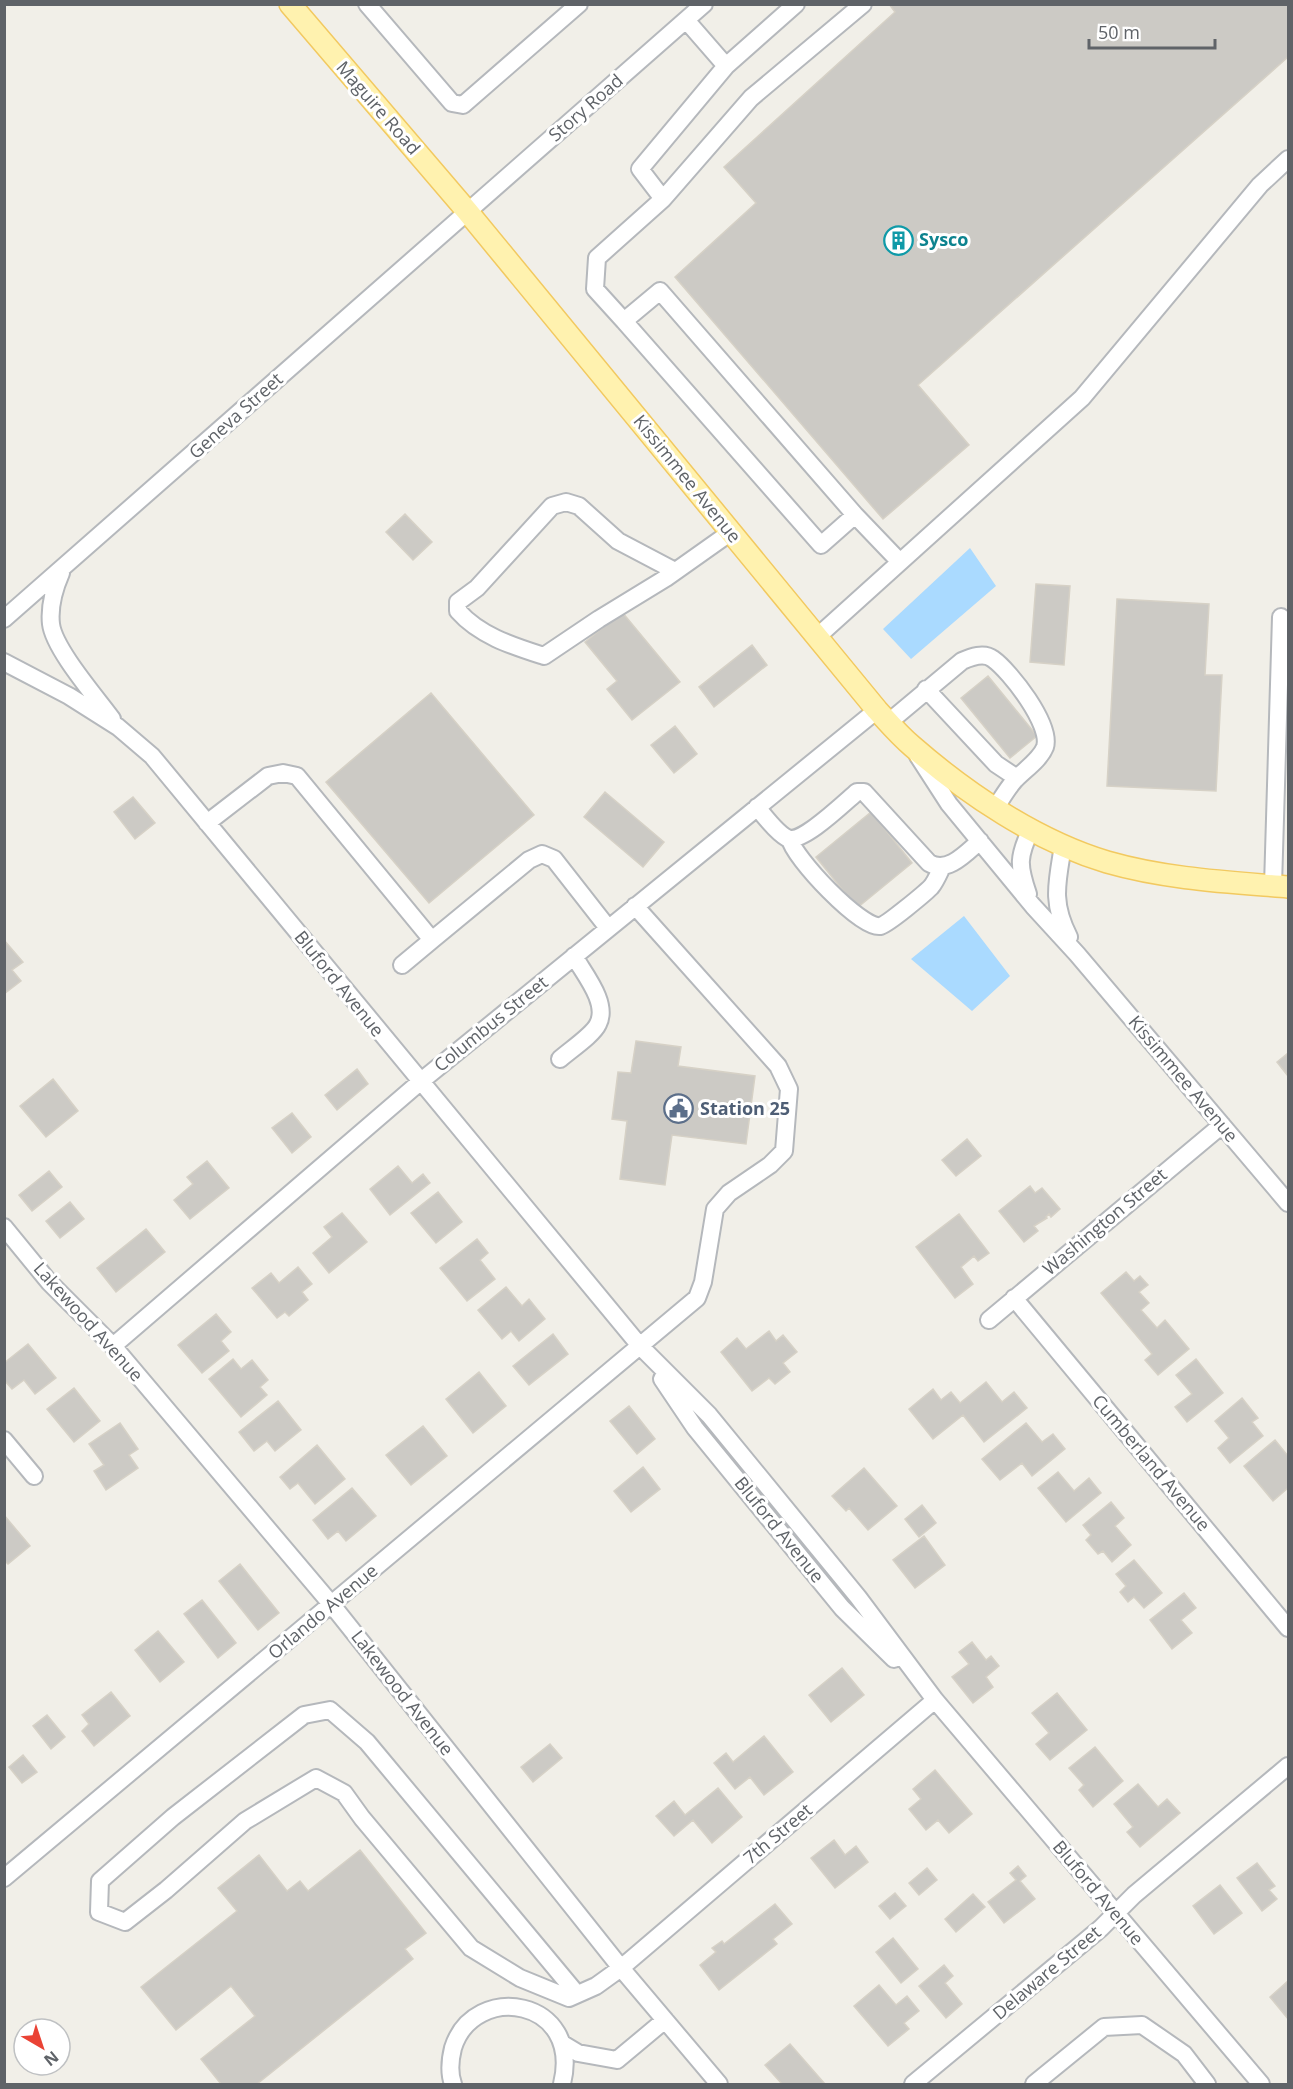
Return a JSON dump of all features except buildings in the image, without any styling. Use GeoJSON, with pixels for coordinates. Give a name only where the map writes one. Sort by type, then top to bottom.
{"type":"FeatureCollection","features":[{"type":"Feature","properties":{"kind":"main road","name":"Maguire Road"},"geometry":{"type":"LineString","coordinates":[[290,4],[467,211]]}},
{"type":"Feature","properties":{"kind":"main road","name":"Kissimmee Avenue"},"geometry":{"type":"LineString","coordinates":[[467,211],[817,637],[910,745],[970,791],[1031,829],[1064,846]]}},
{"type":"Feature","properties":{"kind":"main road"},"geometry":{"type":"LineString","coordinates":[[1064,846],[1133,868],[1224,882],[1281,886]]}},
{"type":"Feature","properties":{"kind":"street"},"geometry":{"type":"LineString","coordinates":[[367,4],[452,103],[463,105],[579,4]]}},
{"type":"Feature","properties":{"kind":"street","name":"Story Road"},"geometry":{"type":"LineString","coordinates":[[467,211],[704,4]]}},
{"type":"Feature","properties":{"kind":"street"},"geometry":{"type":"LineString","coordinates":[[663,199],[640,169],[726,66],[796,4]]}},
{"type":"Feature","properties":{"kind":"street"},"geometry":{"type":"LineString","coordinates":[[855,514],[821,545],[595,289],[597,258],[663,199],[751,98],[863,4]]}},
{"type":"Feature","properties":{"kind":"street"},"geometry":{"type":"LineString","coordinates":[[686,20],[726,66]]}},
{"type":"Feature","properties":{"kind":"street"},"geometry":{"type":"LineString","coordinates":[[817,637],[1082,398],[1260,185],[1288,159]]}},
{"type":"Feature","properties":{"kind":"street","name":"Geneva Street"},"geometry":{"type":"LineString","coordinates":[[4,619],[63,570],[467,211]]}},
{"type":"Feature","properties":{"kind":"street"},"geometry":{"type":"LineString","coordinates":[[624,321],[660,291],[855,514],[900,562]]}},
{"type":"Feature","properties":{"kind":"street"},"geometry":{"type":"LineString","coordinates":[[675,572],[618,541],[579,506],[566,502],[552,506],[477,588],[458,602],[458,611],[471,625],[486,633],[511,646],[544,656],[675,572],[731,532]]}},
{"type":"Feature","properties":{"kind":"street"},"geometry":{"type":"LineString","coordinates":[[63,570],[55,587],[50,610],[51,626],[64,653],[118,727]]}},
{"type":"Feature","properties":{"kind":"street"},"geometry":{"type":"LineString","coordinates":[[1281,617],[1281,886]]}},
{"type":"Feature","properties":{"kind":"street","name":"Columbus Street"},"geometry":{"type":"LineString","coordinates":[[113,1346],[420,1082],[756,807],[883,716],[971,657],[993,658],[1013,679],[1043,725],[1046,735],[1043,749],[1017,778]]}},
{"type":"Feature","properties":{"kind":"street","name":"Bluford Avenue"},"geometry":{"type":"LineString","coordinates":[[4,662],[69,696],[118,727],[152,756],[640,1346],[709,1415],[858,1597],[936,1700],[1261,2085]]}},
{"type":"Feature","properties":{"kind":"street"},"geometry":{"type":"LineString","coordinates":[[926,689],[996,764],[1017,778],[996,807]]}},
{"type":"Feature","properties":{"kind":"street","name":"Kissimmee Avenue"},"geometry":{"type":"LineString","coordinates":[[910,745],[949,804],[1033,906],[1077,954],[1288,1203]]}},
{"type":"Feature","properties":{"kind":"street"},"geometry":{"type":"LineString","coordinates":[[207,823],[268,776],[283,773],[297,776],[432,940]]}},
{"type":"Feature","properties":{"kind":"street"},"geometry":{"type":"LineString","coordinates":[[756,807],[785,837],[796,839],[811,830],[857,792],[864,792],[935,866],[942,867],[951,864],[980,841]]}},
{"type":"Feature","properties":{"kind":"street"},"geometry":{"type":"LineString","coordinates":[[1031,829],[1021,851],[1021,875],[1033,906]]}},
{"type":"Feature","properties":{"kind":"street"},"geometry":{"type":"LineString","coordinates":[[790,839],[795,850],[836,899],[874,926],[885,924],[932,886],[942,867]]}},
{"type":"Feature","properties":{"kind":"street","name":"Kissimmee Avenue"},"geometry":{"type":"LineString","coordinates":[[1064,846],[1056,884],[1059,918],[1077,954]]}},
{"type":"Feature","properties":{"kind":"street"},"geometry":{"type":"LineString","coordinates":[[402,965],[529,860],[542,854],[554,860],[608,928]]}},
{"type":"Feature","properties":{"kind":"street","name":"Orlando Avenue"},"geometry":{"type":"LineString","coordinates":[[4,1878],[697,1298],[703,1282],[715,1209],[729,1193],[770,1165],[784,1151],[789,1089],[778,1066],[635,906]]}},
{"type":"Feature","properties":{"kind":"street"},"geometry":{"type":"LineString","coordinates":[[560,1059],[598,1026],[602,1014],[598,998],[574,956]]}},
{"type":"Feature","properties":{"kind":"street","name":"Washington Street"},"geometry":{"type":"LineString","coordinates":[[989,1320],[1221,1125]]}},
{"type":"Feature","properties":{"kind":"street","name":"Lakewood Avenue"},"geometry":{"type":"LineString","coordinates":[[4,1227],[49,1282],[113,1346],[332,1605],[621,1968],[719,2085]]}},
{"type":"Feature","properties":{"kind":"street","name":"Cumberland Avenue"},"geometry":{"type":"LineString","coordinates":[[1014,1298],[1288,1628]]}},
{"type":"Feature","properties":{"kind":"street"},"geometry":{"type":"LineString","coordinates":[[4,1440],[34,1476]]}},
{"type":"Feature","properties":{"kind":"street","name":"7th Street"},"geometry":{"type":"LineString","coordinates":[[577,1994],[596,1986],[621,1968],[936,1700]]}},
{"type":"Feature","properties":{"kind":"street"},"geometry":{"type":"LineString","coordinates":[[330,1710],[367,1742],[577,1994],[569,1998],[520,1978],[471,1948],[344,1793],[316,1778],[245,1821],[166,1890],[125,1922],[99,1912],[100,1881],[173,1817],[304,1715],[330,1710]]}},
{"type":"Feature","properties":{"kind":"street","name":"Delaware Street"},"geometry":{"type":"LineString","coordinates":[[913,2085],[1101,1928],[1134,1895],[1288,1766]]}},
{"type":"Feature","properties":{"kind":"street"},"geometry":{"type":"LineString","coordinates":[[453,2085],[450,2058],[456,2040],[468,2024],[484,2012],[503,2007],[522,2008],[540,2015],[555,2028],[563,2044],[566,2064],[562,2085]]}},
{"type":"Feature","properties":{"kind":"street"},"geometry":{"type":"LineString","coordinates":[[563,2044],[578,2053],[617,2060],[665,2020]]}},
{"type":"Feature","properties":{"kind":"street"},"geometry":{"type":"LineString","coordinates":[[1034,2085],[1104,2027],[1142,2025],[1184,2054],[1207,2085]]}},
{"type":"Feature","properties":{"kind":"water"},"geometry":{"type":"Polygon","coordinates":[[[970,548],[996,586],[911,659],[883,629],[970,548]]]}},
{"type":"Feature","properties":{"kind":"water"},"geometry":{"type":"Polygon","coordinates":[[[964,916],[1010,976],[972,1011],[911,959],[964,916]]]}},
{"type":"Feature","properties":{"kind":"place","name":"Sysco"},"geometry":{"type":"Point","coordinates":[898,240]}},
{"type":"Feature","properties":{"kind":"place","name":"Station 25"},"geometry":{"type":"Point","coordinates":[679,1109]}}]}
